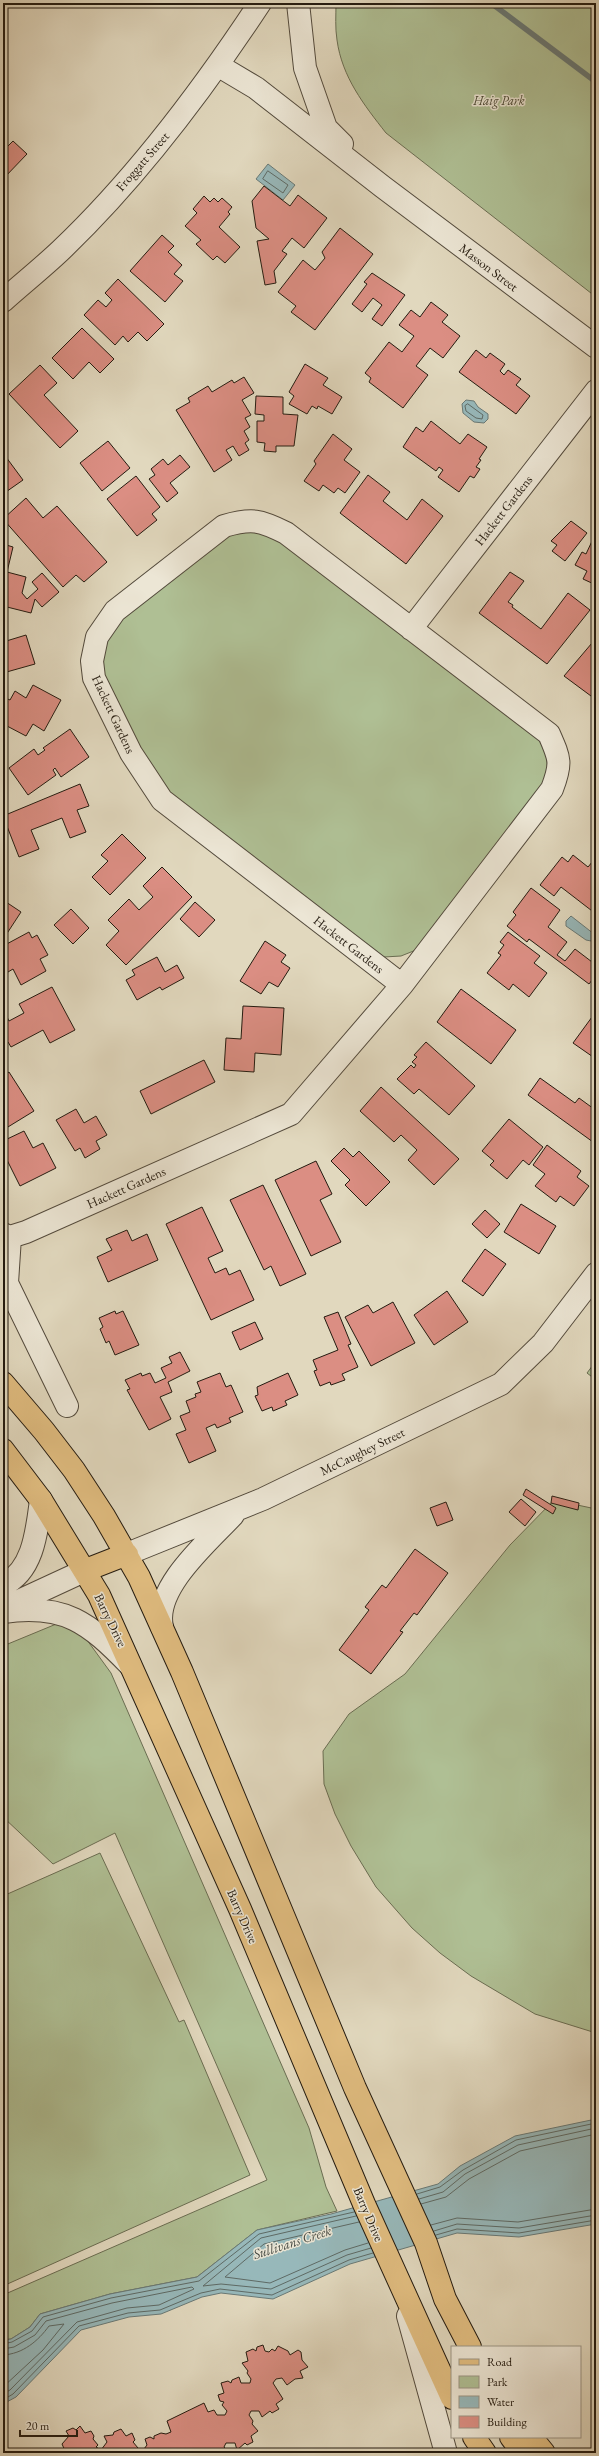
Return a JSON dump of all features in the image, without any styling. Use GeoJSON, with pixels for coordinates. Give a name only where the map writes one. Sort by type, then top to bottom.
{"type":"FeatureCollection","features":[{"type":"Feature","properties":{"kind":"main road"},"geometry":{"type":"LineString","coordinates":[[3,1383],[44,1431],[74,1470],[127,1554],[162,1627],[355,2088],[426,2243],[445,2299],[469,2346]]}},
{"type":"Feature","properties":{"kind":"main road","name":"Barry Drive"},"geometry":{"type":"LineString","coordinates":[[3,1450],[41,1500],[86,1570],[135,1670],[240,1909],[364,2204],[451,2396]]}},
{"type":"Feature","properties":{"kind":"main road","name":"McCaughey Street"},"geometry":{"type":"LineString","coordinates":[[86,1570],[127,1554]]}},
{"type":"Feature","properties":{"kind":"main road"},"geometry":{"type":"LineString","coordinates":[[426,2243],[440,2304],[455,2346]]}},
{"type":"Feature","properties":{"kind":"main road"},"geometry":{"type":"LineString","coordinates":[[426,2243],[446,2270],[485,2346]]}},
{"type":"Feature","properties":{"kind":"main road"},"geometry":{"type":"LineString","coordinates":[[475,2438],[485,2453]]}},
{"type":"Feature","properties":{"kind":"main road"},"geometry":{"type":"LineString","coordinates":[[514,2438],[536,2447]]}},
{"type":"Feature","properties":{"kind":"street","name":"Froggatt Street"},"geometry":{"type":"LineString","coordinates":[[3,301],[60,251],[111,198],[163,138],[219,66],[260,3]]}},
{"type":"Feature","properties":{"kind":"street","name":"Masson Street"},"geometry":{"type":"LineString","coordinates":[[298,3],[305,68],[326,128],[383,187]]}},
{"type":"Feature","properties":{"kind":"street","name":"Masson Street"},"geometry":{"type":"LineString","coordinates":[[219,66],[256,88],[383,187],[596,347]]}},
{"type":"Feature","properties":{"kind":"street","name":"Hackett Gardens"},"geometry":{"type":"LineString","coordinates":[[411,629],[596,391]]}},
{"type":"Feature","properties":{"kind":"street","name":"Hackett Gardens"},"geometry":{"type":"LineString","coordinates":[[6,1235],[291,1114],[402,985],[552,789],[560,769],[557,753],[549,734],[286,533],[261,521],[245,520],[224,526],[115,612],[97,637],[92,661],[94,678],[131,753],[162,800],[402,985]]}},
{"type":"Feature","properties":{"kind":"street"},"geometry":{"type":"LineString","coordinates":[[6,1235],[7,1283],[67,1406]]}},
{"type":"Feature","properties":{"kind":"street","name":"McCaughey Street"},"geometry":{"type":"LineString","coordinates":[[127,1554],[237,1511],[501,1384],[543,1343],[596,1274]]}},
{"type":"Feature","properties":{"kind":"street"},"geometry":{"type":"LineString","coordinates":[[3,1585],[13,1579],[26,1561],[35,1536],[41,1500]]}},
{"type":"Feature","properties":{"kind":"street"},"geometry":{"type":"LineString","coordinates":[[162,1627],[161,1611],[171,1586],[237,1511]]}},
{"type":"Feature","properties":{"kind":"street"},"geometry":{"type":"LineString","coordinates":[[3,1608],[86,1570]]}},
{"type":"Feature","properties":{"kind":"street"},"geometry":{"type":"LineString","coordinates":[[3,1612],[33,1610],[75,1618],[101,1635],[135,1670]]}},
{"type":"Feature","properties":{"kind":"street"},"geometry":{"type":"LineString","coordinates":[[398,2281],[446,2453]]}},
{"type":"Feature","properties":{"kind":"green space","name":"Haig Park"},"geometry":{"type":"Polygon","coordinates":[[[336,3],[596,3],[596,297],[386,133],[355,90],[344,66],[336,35],[336,3]]]}},
{"type":"Feature","properties":{"kind":"green space"},"geometry":{"type":"Polygon","coordinates":[[[249,527],[283,538],[532,732],[541,743],[546,753],[547,778],[416,950],[401,956],[384,957],[174,800],[156,779],[107,685],[100,658],[115,624],[225,538],[249,527]]]}},
{"type":"Feature","properties":{"kind":"green space"},"geometry":{"type":"Polygon","coordinates":[[[596,1361],[596,1380],[587,1373],[596,1361]]]}},
{"type":"Feature","properties":{"kind":"green space"},"geometry":{"type":"Polygon","coordinates":[[[554,1500],[596,1509],[596,2033],[535,2014],[471,1976],[440,1953],[412,1928],[376,1887],[351,1846],[335,1814],[324,1784],[323,1751],[349,1714],[405,1674],[510,1545],[554,1500]]]}},
{"type":"Feature","properties":{"kind":"green space"},"geometry":{"type":"Polygon","coordinates":[[[66,1620],[79,1629],[111,1673],[309,2128],[326,2187],[337,2211],[257,2230],[197,2277],[110,2294],[40,2314],[30,2327],[11,2339],[3,2340],[3,2295],[267,2180],[115,1833],[53,1864],[3,1817],[3,1646],[66,1620]]]}},
{"type":"Feature","properties":{"kind":"green space"},"geometry":{"type":"Polygon","coordinates":[[[100,1853],[179,2022],[184,2020],[250,2175],[3,2286],[3,1896],[100,1853]]]}},
{"type":"Feature","properties":{"kind":"water"},"geometry":{"type":"Polygon","coordinates":[[[268,164],[295,185],[283,200],[256,179],[268,164]]]}},
{"type":"Feature","properties":{"kind":"water"},"geometry":{"type":"Polygon","coordinates":[[[466,400],[474,401],[478,407],[488,414],[488,419],[484,423],[474,422],[463,413],[462,404],[466,400]]]}},
{"type":"Feature","properties":{"kind":"water"},"geometry":{"type":"Polygon","coordinates":[[[571,916],[594,934],[591,941],[586,940],[566,926],[566,921],[571,916]]]}},
{"type":"Feature","properties":{"kind":"water","name":"Sullivans Creek"},"geometry":{"type":"Polygon","coordinates":[[[596,2119],[596,2224],[519,2237],[457,2233],[350,2264],[273,2299],[221,2293],[202,2297],[161,2314],[129,2317],[81,2330],[16,2397],[3,2404],[3,2340],[11,2339],[30,2327],[40,2314],[110,2294],[197,2277],[257,2230],[331,2214],[438,2184],[460,2166],[515,2136],[596,2119]]]}},
{"type":"Feature","properties":{"kind":"building"},"geometry":{"type":"Polygon","coordinates":[[[13,141],[27,154],[3,179],[3,151],[13,141]]]}},
{"type":"Feature","properties":{"kind":"building"},"geometry":{"type":"Polygon","coordinates":[[[264,186],[290,206],[298,195],[327,218],[304,248],[292,238],[282,251],[287,254],[274,271],[276,283],[265,285],[257,241],[269,239],[256,228],[252,201],[264,186]]]}},
{"type":"Feature","properties":{"kind":"building"},"geometry":{"type":"Polygon","coordinates":[[[204,196],[210,202],[214,198],[218,202],[222,198],[232,207],[228,212],[230,214],[219,227],[240,247],[225,263],[217,256],[213,260],[196,244],[201,240],[185,226],[197,213],[193,209],[204,196]]]}},
{"type":"Feature","properties":{"kind":"building"},"geometry":{"type":"Polygon","coordinates":[[[340,228],[373,254],[315,330],[291,312],[296,306],[278,292],[303,260],[315,270],[325,258],[322,252],[340,228]]]}},
{"type":"Feature","properties":{"kind":"building"},"geometry":{"type":"Polygon","coordinates":[[[162,235],[174,246],[168,252],[182,265],[174,274],[183,281],[165,302],[130,271],[162,235]]]}},
{"type":"Feature","properties":{"kind":"building"},"geometry":{"type":"Polygon","coordinates":[[[372,273],[405,295],[382,326],[372,319],[382,305],[373,298],[362,312],[352,304],[367,284],[364,282],[372,273]]]}},
{"type":"Feature","properties":{"kind":"building"},"geometry":{"type":"Polygon","coordinates":[[[118,279],[164,324],[147,341],[138,332],[128,342],[123,336],[115,345],[84,315],[98,300],[106,307],[112,300],[105,293],[118,279]]]}},
{"type":"Feature","properties":{"kind":"building"},"geometry":{"type":"Polygon","coordinates":[[[431,302],[448,315],[442,322],[460,336],[443,358],[430,348],[416,366],[428,375],[403,408],[369,382],[371,378],[365,373],[389,342],[402,352],[414,336],[399,325],[411,310],[420,317],[431,302]]]}},
{"type":"Feature","properties":{"kind":"building"},"geometry":{"type":"Polygon","coordinates":[[[82,328],[114,359],[100,373],[89,362],[73,379],[52,358],[82,328]]]}},
{"type":"Feature","properties":{"kind":"building"},"geometry":{"type":"Polygon","coordinates":[[[476,350],[486,358],[490,353],[505,364],[500,371],[504,375],[508,370],[521,379],[516,385],[530,396],[516,414],[459,372],[476,350]]]}},
{"type":"Feature","properties":{"kind":"building"},"geometry":{"type":"Polygon","coordinates":[[[305,364],[328,378],[323,385],[342,397],[332,414],[318,406],[317,409],[312,406],[307,414],[289,404],[294,396],[289,392],[305,364]]]}},
{"type":"Feature","properties":{"kind":"building"},"geometry":{"type":"Polygon","coordinates":[[[40,365],[57,383],[44,395],[78,431],[60,448],[9,394],[40,365]]]}},
{"type":"Feature","properties":{"kind":"building"},"geometry":{"type":"Polygon","coordinates":[[[244,377],[254,393],[242,400],[251,415],[245,418],[250,427],[244,431],[249,440],[245,443],[249,450],[239,456],[233,446],[226,450],[232,460],[214,472],[176,410],[190,402],[188,398],[208,386],[212,392],[232,380],[234,383],[244,377]]]}},
{"type":"Feature","properties":{"kind":"building"},"geometry":{"type":"Polygon","coordinates":[[[256,396],[283,397],[283,414],[298,415],[294,446],[276,446],[276,452],[264,451],[265,443],[257,442],[257,421],[264,421],[264,415],[255,414],[256,396]]]}},
{"type":"Feature","properties":{"kind":"building"},"geometry":{"type":"Polygon","coordinates":[[[431,421],[460,444],[468,434],[487,447],[479,459],[481,460],[476,467],[480,469],[474,478],[470,476],[459,492],[438,477],[443,470],[439,467],[436,471],[403,447],[416,427],[423,432],[431,421]]]}},
{"type":"Feature","properties":{"kind":"building"},"geometry":{"type":"Polygon","coordinates":[[[333,434],[352,449],[344,460],[360,472],[345,493],[338,488],[334,493],[323,485],[319,491],[304,481],[316,464],[314,461],[333,434]]]}},
{"type":"Feature","properties":{"kind":"building"},"geometry":{"type":"Polygon","coordinates":[[[108,441],[130,468],[102,491],[80,463],[108,441]]]}},
{"type":"Feature","properties":{"kind":"building"},"geometry":{"type":"Polygon","coordinates":[[[3,453],[23,480],[3,494],[3,453]]]}},
{"type":"Feature","properties":{"kind":"building"},"geometry":{"type":"Polygon","coordinates":[[[180,455],[190,467],[170,483],[178,493],[167,502],[149,479],[155,475],[151,469],[163,459],[168,465],[180,455]]]}},
{"type":"Feature","properties":{"kind":"building"},"geometry":{"type":"Polygon","coordinates":[[[368,475],[390,492],[383,501],[407,520],[422,499],[443,516],[406,564],[340,513],[368,475]]]}},
{"type":"Feature","properties":{"kind":"building"},"geometry":{"type":"Polygon","coordinates":[[[136,476],[160,507],[152,514],[157,520],[137,536],[107,499],[136,476]]]}},
{"type":"Feature","properties":{"kind":"building"},"geometry":{"type":"Polygon","coordinates":[[[26,498],[43,518],[57,506],[107,562],[84,582],[76,575],[63,587],[3,519],[26,498]]]}},
{"type":"Feature","properties":{"kind":"building"},"geometry":{"type":"Polygon","coordinates":[[[571,521],[587,533],[565,561],[552,551],[557,545],[551,541],[571,521]]]}},
{"type":"Feature","properties":{"kind":"building"},"geometry":{"type":"Polygon","coordinates":[[[593,539],[596,541],[596,585],[583,579],[587,571],[575,565],[582,552],[586,554],[593,539]]]}},
{"type":"Feature","properties":{"kind":"building"},"geometry":{"type":"Polygon","coordinates":[[[3,544],[13,547],[7,572],[26,577],[22,593],[27,599],[38,589],[32,582],[42,573],[59,592],[42,607],[35,599],[31,613],[3,606],[3,544]]]}},
{"type":"Feature","properties":{"kind":"building"},"geometry":{"type":"Polygon","coordinates":[[[510,572],[524,581],[508,602],[513,605],[512,607],[541,629],[568,593],[590,610],[547,664],[479,613],[510,572]]]}},
{"type":"Feature","properties":{"kind":"building"},"geometry":{"type":"Polygon","coordinates":[[[26,635],[35,664],[3,673],[3,642],[26,635]]]}},
{"type":"Feature","properties":{"kind":"building"},"geometry":{"type":"Polygon","coordinates":[[[592,643],[596,646],[596,690],[591,696],[564,676],[592,643]]]}},
{"type":"Feature","properties":{"kind":"building"},"geometry":{"type":"Polygon","coordinates":[[[33,685],[61,700],[44,731],[33,724],[26,736],[7,726],[3,734],[3,697],[10,700],[15,691],[26,698],[33,685]]]}},
{"type":"Feature","properties":{"kind":"building"},"geometry":{"type":"Polygon","coordinates":[[[70,729],[89,757],[61,777],[55,768],[53,770],[56,775],[28,795],[9,768],[34,749],[38,755],[45,750],[43,748],[70,729]]]}},
{"type":"Feature","properties":{"kind":"building"},"geometry":{"type":"Polygon","coordinates":[[[80,784],[89,806],[77,810],[86,832],[70,838],[62,818],[31,830],[39,849],[19,857],[3,816],[80,784]]]}},
{"type":"Feature","properties":{"kind":"building"},"geometry":{"type":"Polygon","coordinates":[[[122,834],[146,858],[110,895],[92,877],[108,861],[101,855],[122,834]]]}},
{"type":"Feature","properties":{"kind":"building"},"geometry":{"type":"Polygon","coordinates":[[[573,855],[588,867],[593,861],[596,863],[596,914],[561,887],[554,896],[540,885],[562,857],[568,862],[573,855]]]}},
{"type":"Feature","properties":{"kind":"building"},"geometry":{"type":"Polygon","coordinates":[[[162,867],[192,897],[126,965],[106,945],[119,931],[108,920],[129,899],[139,910],[153,897],[143,886],[162,867]]]}},
{"type":"Feature","properties":{"kind":"building"},"geometry":{"type":"Polygon","coordinates":[[[531,888],[560,910],[548,927],[567,942],[557,955],[565,961],[575,949],[596,965],[596,975],[589,984],[529,939],[527,942],[507,926],[516,915],[513,912],[531,888]]]}},
{"type":"Feature","properties":{"kind":"building"},"geometry":{"type":"Polygon","coordinates":[[[3,900],[21,912],[4,938],[3,937],[3,900]]]}},
{"type":"Feature","properties":{"kind":"building"},"geometry":{"type":"Polygon","coordinates":[[[195,902],[215,920],[199,937],[180,919],[195,902]]]}},
{"type":"Feature","properties":{"kind":"building"},"geometry":{"type":"Polygon","coordinates":[[[71,909],[89,928],[73,944],[54,925],[71,909]]]}},
{"type":"Feature","properties":{"kind":"building"},"geometry":{"type":"Polygon","coordinates":[[[29,932],[32,938],[37,935],[48,955],[40,959],[46,971],[21,985],[13,969],[3,975],[3,946],[29,932]]]}},
{"type":"Feature","properties":{"kind":"building"},"geometry":{"type":"Polygon","coordinates":[[[508,932],[540,956],[534,963],[547,973],[529,997],[513,984],[509,990],[487,973],[501,955],[498,953],[504,945],[500,942],[508,932]]]}},
{"type":"Feature","properties":{"kind":"building"},"geometry":{"type":"Polygon","coordinates":[[[265,941],[286,955],[281,962],[290,968],[278,987],[269,982],[261,994],[240,981],[265,941]]]}},
{"type":"Feature","properties":{"kind":"building"},"geometry":{"type":"Polygon","coordinates":[[[157,957],[165,972],[177,965],[184,978],[162,990],[160,987],[137,1000],[126,980],[135,975],[132,970],[157,957]]]}},
{"type":"Feature","properties":{"kind":"building"},"geometry":{"type":"Polygon","coordinates":[[[52,987],[75,1030],[50,1043],[43,1030],[11,1047],[8,1042],[3,1044],[3,1009],[9,1021],[24,1013],[19,1004],[52,987]]]}},
{"type":"Feature","properties":{"kind":"building"},"geometry":{"type":"Polygon","coordinates":[[[461,989],[516,1030],[491,1064],[437,1022],[461,989]]]}},
{"type":"Feature","properties":{"kind":"building"},"geometry":{"type":"Polygon","coordinates":[[[243,1006],[284,1008],[281,1055],[255,1053],[254,1072],[224,1070],[226,1038],[241,1039],[243,1006]]]}},
{"type":"Feature","properties":{"kind":"building"},"geometry":{"type":"Polygon","coordinates":[[[592,1017],[596,1020],[596,1059],[573,1043],[592,1017]]]}},
{"type":"Feature","properties":{"kind":"building"},"geometry":{"type":"Polygon","coordinates":[[[426,1042],[475,1086],[449,1115],[419,1089],[414,1094],[397,1079],[411,1065],[414,1068],[416,1065],[412,1062],[417,1057],[414,1055],[426,1042]]]}},
{"type":"Feature","properties":{"kind":"building"},"geometry":{"type":"Polygon","coordinates":[[[204,1060],[215,1082],[151,1114],[140,1091],[204,1060]]]}},
{"type":"Feature","properties":{"kind":"building"},"geometry":{"type":"Polygon","coordinates":[[[9,1072],[34,1111],[3,1130],[3,1076],[9,1072]]]}},
{"type":"Feature","properties":{"kind":"building"},"geometry":{"type":"Polygon","coordinates":[[[540,1078],[575,1103],[579,1098],[594,1109],[596,1105],[596,1138],[593,1142],[528,1095],[540,1078]]]}},
{"type":"Feature","properties":{"kind":"building"},"geometry":{"type":"Polygon","coordinates":[[[381,1087],[459,1159],[434,1185],[408,1160],[417,1150],[401,1135],[394,1142],[360,1111],[381,1087]]]}},
{"type":"Feature","properties":{"kind":"building"},"geometry":{"type":"Polygon","coordinates":[[[76,1109],[84,1123],[96,1116],[107,1135],[96,1141],[100,1149],[85,1158],[80,1148],[75,1151],[56,1120],[76,1109]]]}},
{"type":"Feature","properties":{"kind":"building"},"geometry":{"type":"Polygon","coordinates":[[[509,1119],[543,1147],[529,1165],[523,1160],[507,1179],[490,1165],[494,1161],[482,1151],[509,1119]]]}},
{"type":"Feature","properties":{"kind":"building"},"geometry":{"type":"Polygon","coordinates":[[[24,1131],[33,1148],[43,1143],[56,1168],[20,1186],[3,1152],[3,1141],[24,1131]]]}},
{"type":"Feature","properties":{"kind":"building"},"geometry":{"type":"Polygon","coordinates":[[[547,1145],[581,1171],[577,1177],[589,1186],[574,1206],[560,1196],[556,1202],[535,1186],[545,1174],[533,1165],[547,1145]]]}},
{"type":"Feature","properties":{"kind":"building"},"geometry":{"type":"Polygon","coordinates":[[[344,1148],[353,1157],[359,1151],[390,1182],[366,1206],[345,1185],[350,1180],[331,1161],[344,1148]]]}},
{"type":"Feature","properties":{"kind":"building"},"geometry":{"type":"Polygon","coordinates":[[[316,1161],[332,1194],[320,1200],[341,1242],[311,1256],[275,1180],[316,1161]]]}},
{"type":"Feature","properties":{"kind":"building"},"geometry":{"type":"Polygon","coordinates":[[[263,1185],[306,1274],[280,1286],[271,1266],[264,1270],[230,1200],[263,1185]]]}},
{"type":"Feature","properties":{"kind":"building"},"geometry":{"type":"Polygon","coordinates":[[[521,1204],[556,1226],[539,1254],[504,1232],[521,1204]]]}},
{"type":"Feature","properties":{"kind":"building"},"geometry":{"type":"Polygon","coordinates":[[[202,1207],[223,1251],[208,1258],[215,1273],[226,1268],[229,1275],[240,1270],[254,1300],[211,1320],[166,1224],[202,1207]]]}},
{"type":"Feature","properties":{"kind":"building"},"geometry":{"type":"Polygon","coordinates":[[[485,1210],[500,1224],[487,1238],[472,1224],[485,1210]]]}},
{"type":"Feature","properties":{"kind":"building"},"geometry":{"type":"Polygon","coordinates":[[[127,1230],[132,1241],[147,1234],[158,1260],[108,1282],[97,1257],[112,1250],[106,1239],[127,1230]]]}},
{"type":"Feature","properties":{"kind":"building"},"geometry":{"type":"Polygon","coordinates":[[[485,1249],[506,1264],[483,1296],[462,1281],[485,1249]]]}},
{"type":"Feature","properties":{"kind":"building"},"geometry":{"type":"Polygon","coordinates":[[[447,1291],[468,1322],[434,1345],[414,1315],[447,1291]]]}},
{"type":"Feature","properties":{"kind":"building"},"geometry":{"type":"Polygon","coordinates":[[[393,1302],[415,1343],[371,1366],[345,1317],[368,1305],[373,1313],[393,1302]]]}},
{"type":"Feature","properties":{"kind":"building"},"geometry":{"type":"Polygon","coordinates":[[[115,1311],[116,1314],[123,1311],[139,1345],[115,1355],[109,1341],[106,1343],[100,1329],[103,1327],[99,1318],[115,1311]]]}},
{"type":"Feature","properties":{"kind":"building"},"geometry":{"type":"Polygon","coordinates":[[[338,1312],[351,1344],[348,1345],[358,1367],[342,1374],[345,1380],[331,1385],[330,1382],[320,1386],[314,1371],[317,1370],[313,1360],[338,1350],[324,1317],[338,1312]]]}},
{"type":"Feature","properties":{"kind":"building"},"geometry":{"type":"Polygon","coordinates":[[[255,1322],[263,1339],[240,1350],[232,1332],[255,1322]]]}},
{"type":"Feature","properties":{"kind":"building"},"geometry":{"type":"Polygon","coordinates":[[[180,1352],[190,1371],[168,1382],[172,1392],[160,1397],[171,1419],[149,1430],[127,1390],[130,1389],[125,1380],[141,1373],[142,1376],[150,1373],[155,1383],[166,1378],[161,1368],[172,1363],[169,1357],[180,1352]]]}},
{"type":"Feature","properties":{"kind":"building"},"geometry":{"type":"Polygon","coordinates":[[[220,1373],[226,1387],[231,1385],[243,1412],[229,1418],[231,1422],[217,1428],[215,1424],[206,1428],[216,1451],[189,1463],[176,1434],[186,1430],[180,1416],[190,1412],[186,1401],[196,1397],[195,1394],[201,1392],[197,1382],[220,1373]]]}},
{"type":"Feature","properties":{"kind":"building"},"geometry":{"type":"Polygon","coordinates":[[[288,1373],[298,1395],[285,1401],[287,1405],[273,1411],[272,1407],[262,1411],[255,1396],[258,1395],[257,1387],[288,1373]]]}},
{"type":"Feature","properties":{"kind":"building"},"geometry":{"type":"Polygon","coordinates":[[[526,1489],[556,1508],[553,1514],[523,1495],[526,1489]]]}},
{"type":"Feature","properties":{"kind":"building"},"geometry":{"type":"Polygon","coordinates":[[[552,1496],[579,1503],[578,1510],[551,1503],[552,1496]]]}},
{"type":"Feature","properties":{"kind":"building"},"geometry":{"type":"Polygon","coordinates":[[[521,1499],[536,1512],[525,1526],[509,1512],[521,1499]]]}},
{"type":"Feature","properties":{"kind":"building"},"geometry":{"type":"Polygon","coordinates":[[[446,1502],[453,1520],[437,1526],[430,1508],[446,1502]]]}},
{"type":"Feature","properties":{"kind":"building"},"geometry":{"type":"Polygon","coordinates":[[[415,1549],[448,1573],[417,1615],[414,1613],[400,1631],[403,1632],[371,1674],[339,1650],[369,1610],[365,1607],[382,1585],[386,1588],[415,1549]]]}},
{"type":"Feature","properties":{"kind":"building"},"geometry":{"type":"Polygon","coordinates":[[[263,2345],[265,2351],[269,2352],[272,2349],[275,2351],[278,2346],[288,2351],[290,2355],[298,2350],[301,2352],[302,2360],[308,2367],[300,2371],[303,2378],[295,2379],[287,2385],[282,2378],[276,2379],[273,2383],[283,2399],[276,2404],[279,2409],[272,2413],[270,2411],[262,2417],[259,2411],[251,2411],[249,2415],[253,2421],[252,2424],[258,2431],[251,2436],[253,2442],[247,2445],[245,2443],[237,2450],[235,2443],[226,2443],[224,2447],[229,2453],[141,2453],[147,2445],[145,2439],[150,2437],[154,2439],[154,2436],[161,2433],[166,2434],[171,2432],[167,2421],[204,2403],[208,2412],[214,2410],[217,2415],[225,2415],[227,2411],[222,2405],[224,2402],[220,2401],[218,2395],[224,2393],[221,2383],[228,2381],[231,2383],[232,2380],[239,2377],[241,2383],[250,2383],[251,2379],[247,2373],[248,2371],[242,2363],[248,2361],[246,2352],[253,2349],[256,2351],[257,2347],[263,2345]]]}},
{"type":"Feature","properties":{"kind":"building"},"geometry":{"type":"Polygon","coordinates":[[[80,2426],[85,2433],[91,2431],[94,2436],[93,2439],[98,2445],[96,2447],[101,2450],[107,2442],[104,2436],[113,2435],[114,2432],[121,2429],[126,2436],[132,2433],[135,2440],[133,2442],[138,2448],[137,2451],[141,2453],[66,2453],[62,2444],[69,2436],[66,2431],[73,2428],[76,2430],[80,2426]]]}},
{"type":"Feature","properties":{"kind":"waterway"},"geometry":{"type":"LineString","coordinates":[[491,3],[596,82]]}}]}
